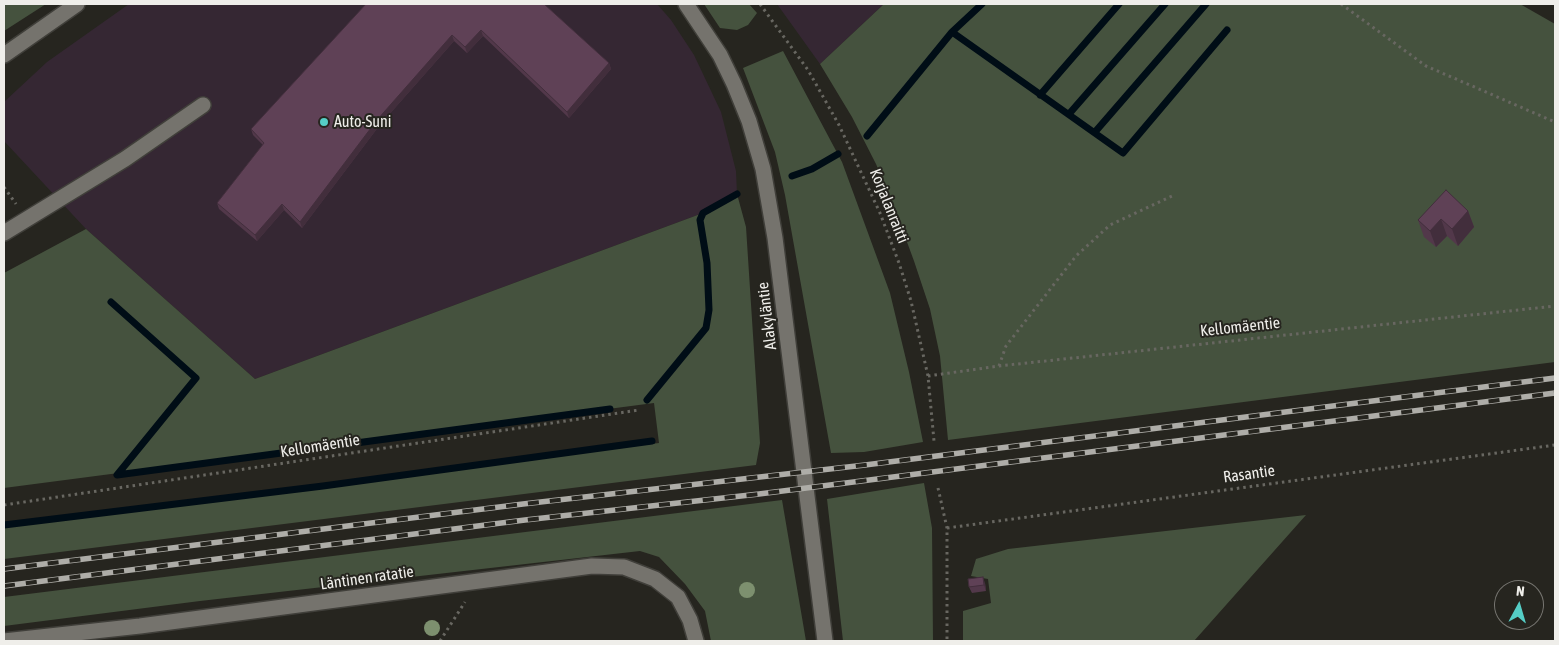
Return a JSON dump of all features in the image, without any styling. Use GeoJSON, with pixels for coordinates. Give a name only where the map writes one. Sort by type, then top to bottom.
{"type":"FeatureCollection","features":[{"type":"Feature","properties":{"kind":"street"},"geometry":{"type":"LineString","coordinates":[[4,55],[77,4]]}},
{"type":"Feature","properties":{"kind":"street","name":"Alakyläntie"},"geometry":{"type":"LineString","coordinates":[[686,4],[720,55],[734,84],[749,121],[763,169],[775,238],[825,641]]}},
{"type":"Feature","properties":{"kind":"street"},"geometry":{"type":"LineString","coordinates":[[4,233],[125,159],[203,104]]}},
{"type":"Feature","properties":{"kind":"street","name":"Läntinen ratatie"},"geometry":{"type":"LineString","coordinates":[[4,641],[140,626],[592,566],[624,566],[655,579],[678,597],[690,620],[696,641]]}},
{"type":"Feature","properties":{"kind":"path","name":"Korjalanraitti"},"geometry":{"type":"LineString","coordinates":[[760,4],[808,70],[860,167],[880,213],[911,301],[928,376],[934,440]]}},
{"type":"Feature","properties":{"kind":"path"},"geometry":{"type":"LineString","coordinates":[[1341,4],[1426,66],[1555,122]]}},
{"type":"Feature","properties":{"kind":"path"},"geometry":{"type":"LineString","coordinates":[[999,366],[1006,346],[1076,256],[1110,225],[1172,196]]}},
{"type":"Feature","properties":{"kind":"path","name":"Kellomäentie"},"geometry":{"type":"LineString","coordinates":[[928,376],[999,366],[1555,306]]}},
{"type":"Feature","properties":{"kind":"path","name":"Kellomäentie"},"geometry":{"type":"LineString","coordinates":[[4,506],[639,410]]}},
{"type":"Feature","properties":{"kind":"path","name":"Rasantie"},"geometry":{"type":"LineString","coordinates":[[947,528],[1555,445]]}},
{"type":"Feature","properties":{"kind":"path"},"geometry":{"type":"LineString","coordinates":[[938,488],[947,528],[948,641]]}},
{"type":"Feature","properties":{"kind":"path"},"geometry":{"type":"LineString","coordinates":[[440,641],[468,597],[466,582]]}},
{"type":"Feature","properties":{"kind":"shaded area"},"geometry":{"type":"Polygon","coordinates":[[[129,4],[657,4],[671,20],[694,55],[721,112],[736,171],[737,194],[703,213],[255,379],[86,229],[4,141],[4,102],[47,62],[129,4]]]}},
{"type":"Feature","properties":{"kind":"shaded area"},"geometry":{"type":"Polygon","coordinates":[[[777,4],[884,4],[820,64],[777,4]]]}},
{"type":"Feature","properties":{"kind":"green space"},"geometry":{"type":"Polygon","coordinates":[[[4,4],[46,4],[4,31],[4,4]]]}},
{"type":"Feature","properties":{"kind":"green space"},"geometry":{"type":"Polygon","coordinates":[[[704,4],[749,4],[757,13],[748,25],[737,30],[720,28],[704,4]]]}},
{"type":"Feature","properties":{"kind":"green space"},"geometry":{"type":"Polygon","coordinates":[[[884,4],[1520,4],[1555,24],[1555,362],[948,440],[940,356],[930,309],[914,261],[876,164],[852,117],[820,64],[884,4]]]}},
{"type":"Feature","properties":{"kind":"green space"},"geometry":{"type":"Polygon","coordinates":[[[783,51],[842,162],[890,293],[923,442],[864,452],[831,453],[785,195],[775,152],[743,68],[783,51]]]}},
{"type":"Feature","properties":{"kind":"green space"},"geometry":{"type":"Polygon","coordinates":[[[737,194],[746,227],[760,443],[756,465],[4,559],[4,525],[659,443],[654,403],[4,488],[4,273],[86,229],[255,379],[703,213],[737,194]]]}},
{"type":"Feature","properties":{"kind":"green space"},"geometry":{"type":"Polygon","coordinates":[[[924,483],[932,528],[933,641],[843,641],[827,499],[924,483]]]}},
{"type":"Feature","properties":{"kind":"green space"},"geometry":{"type":"Polygon","coordinates":[[[782,500],[806,641],[711,641],[705,611],[685,584],[659,557],[640,551],[200,601],[4,626],[4,597],[782,500]]]}},
{"type":"Feature","properties":{"kind":"green space"},"geometry":{"type":"Polygon","coordinates":[[[1306,515],[1194,641],[963,641],[963,611],[991,603],[988,579],[971,576],[976,559],[1008,549],[1306,515]]]}},
{"type":"Feature","properties":{"kind":"building","name":"Auto-Suni"},"geometry":{"type":"Polygon","coordinates":[[[366,4],[544,4],[609,63],[567,112],[481,30],[465,47],[452,35],[377,120],[300,222],[282,204],[255,235],[217,203],[264,143],[251,129],[366,4]]]}},
{"type":"Feature","properties":{"kind":"building"},"geometry":{"type":"Polygon","coordinates":[[[1446,190],[1468,211],[1452,229],[1441,219],[1430,231],[1418,220],[1446,190]]]}},
{"type":"Feature","properties":{"kind":"building"},"geometry":{"type":"Polygon","coordinates":[[[983,577],[984,585],[969,587],[968,579],[983,577]]]}},
{"type":"Feature","properties":{"kind":"waterway"},"geometry":{"type":"LineString","coordinates":[[867,136],[952,32],[982,4]]}},
{"type":"Feature","properties":{"kind":"waterway"},"geometry":{"type":"LineString","coordinates":[[1040,95],[1119,4]]}},
{"type":"Feature","properties":{"kind":"waterway"},"geometry":{"type":"LineString","coordinates":[[1069,114],[1165,4]]}},
{"type":"Feature","properties":{"kind":"waterway"},"geometry":{"type":"LineString","coordinates":[[1095,132],[1206,4]]}},
{"type":"Feature","properties":{"kind":"waterway"},"geometry":{"type":"LineString","coordinates":[[952,32],[1123,153],[1227,30]]}},
{"type":"Feature","properties":{"kind":"waterway"},"geometry":{"type":"LineString","coordinates":[[792,176],[812,169],[838,154]]}},
{"type":"Feature","properties":{"kind":"waterway"},"geometry":{"type":"LineString","coordinates":[[647,400],[706,328],[709,310],[707,263],[700,220],[703,213],[737,194]]}},
{"type":"Feature","properties":{"kind":"waterway"},"geometry":{"type":"LineString","coordinates":[[111,302],[196,378],[117,475],[610,409]]}},
{"type":"Feature","properties":{"kind":"waterway"},"geometry":{"type":"LineString","coordinates":[[4,525],[323,486],[652,441]]}},
{"type":"Feature","properties":{"kind":"railway"},"geometry":{"type":"LineString","coordinates":[[4,569],[523,504],[865,465],[1555,378]]}},
{"type":"Feature","properties":{"kind":"railway"},"geometry":{"type":"LineString","coordinates":[[4,586],[525,520],[759,494],[1555,393]]}},
{"type":"Feature","properties":{"kind":"place","name":"Auto-Suni"},"geometry":{"type":"Point","coordinates":[324,122]}}]}
